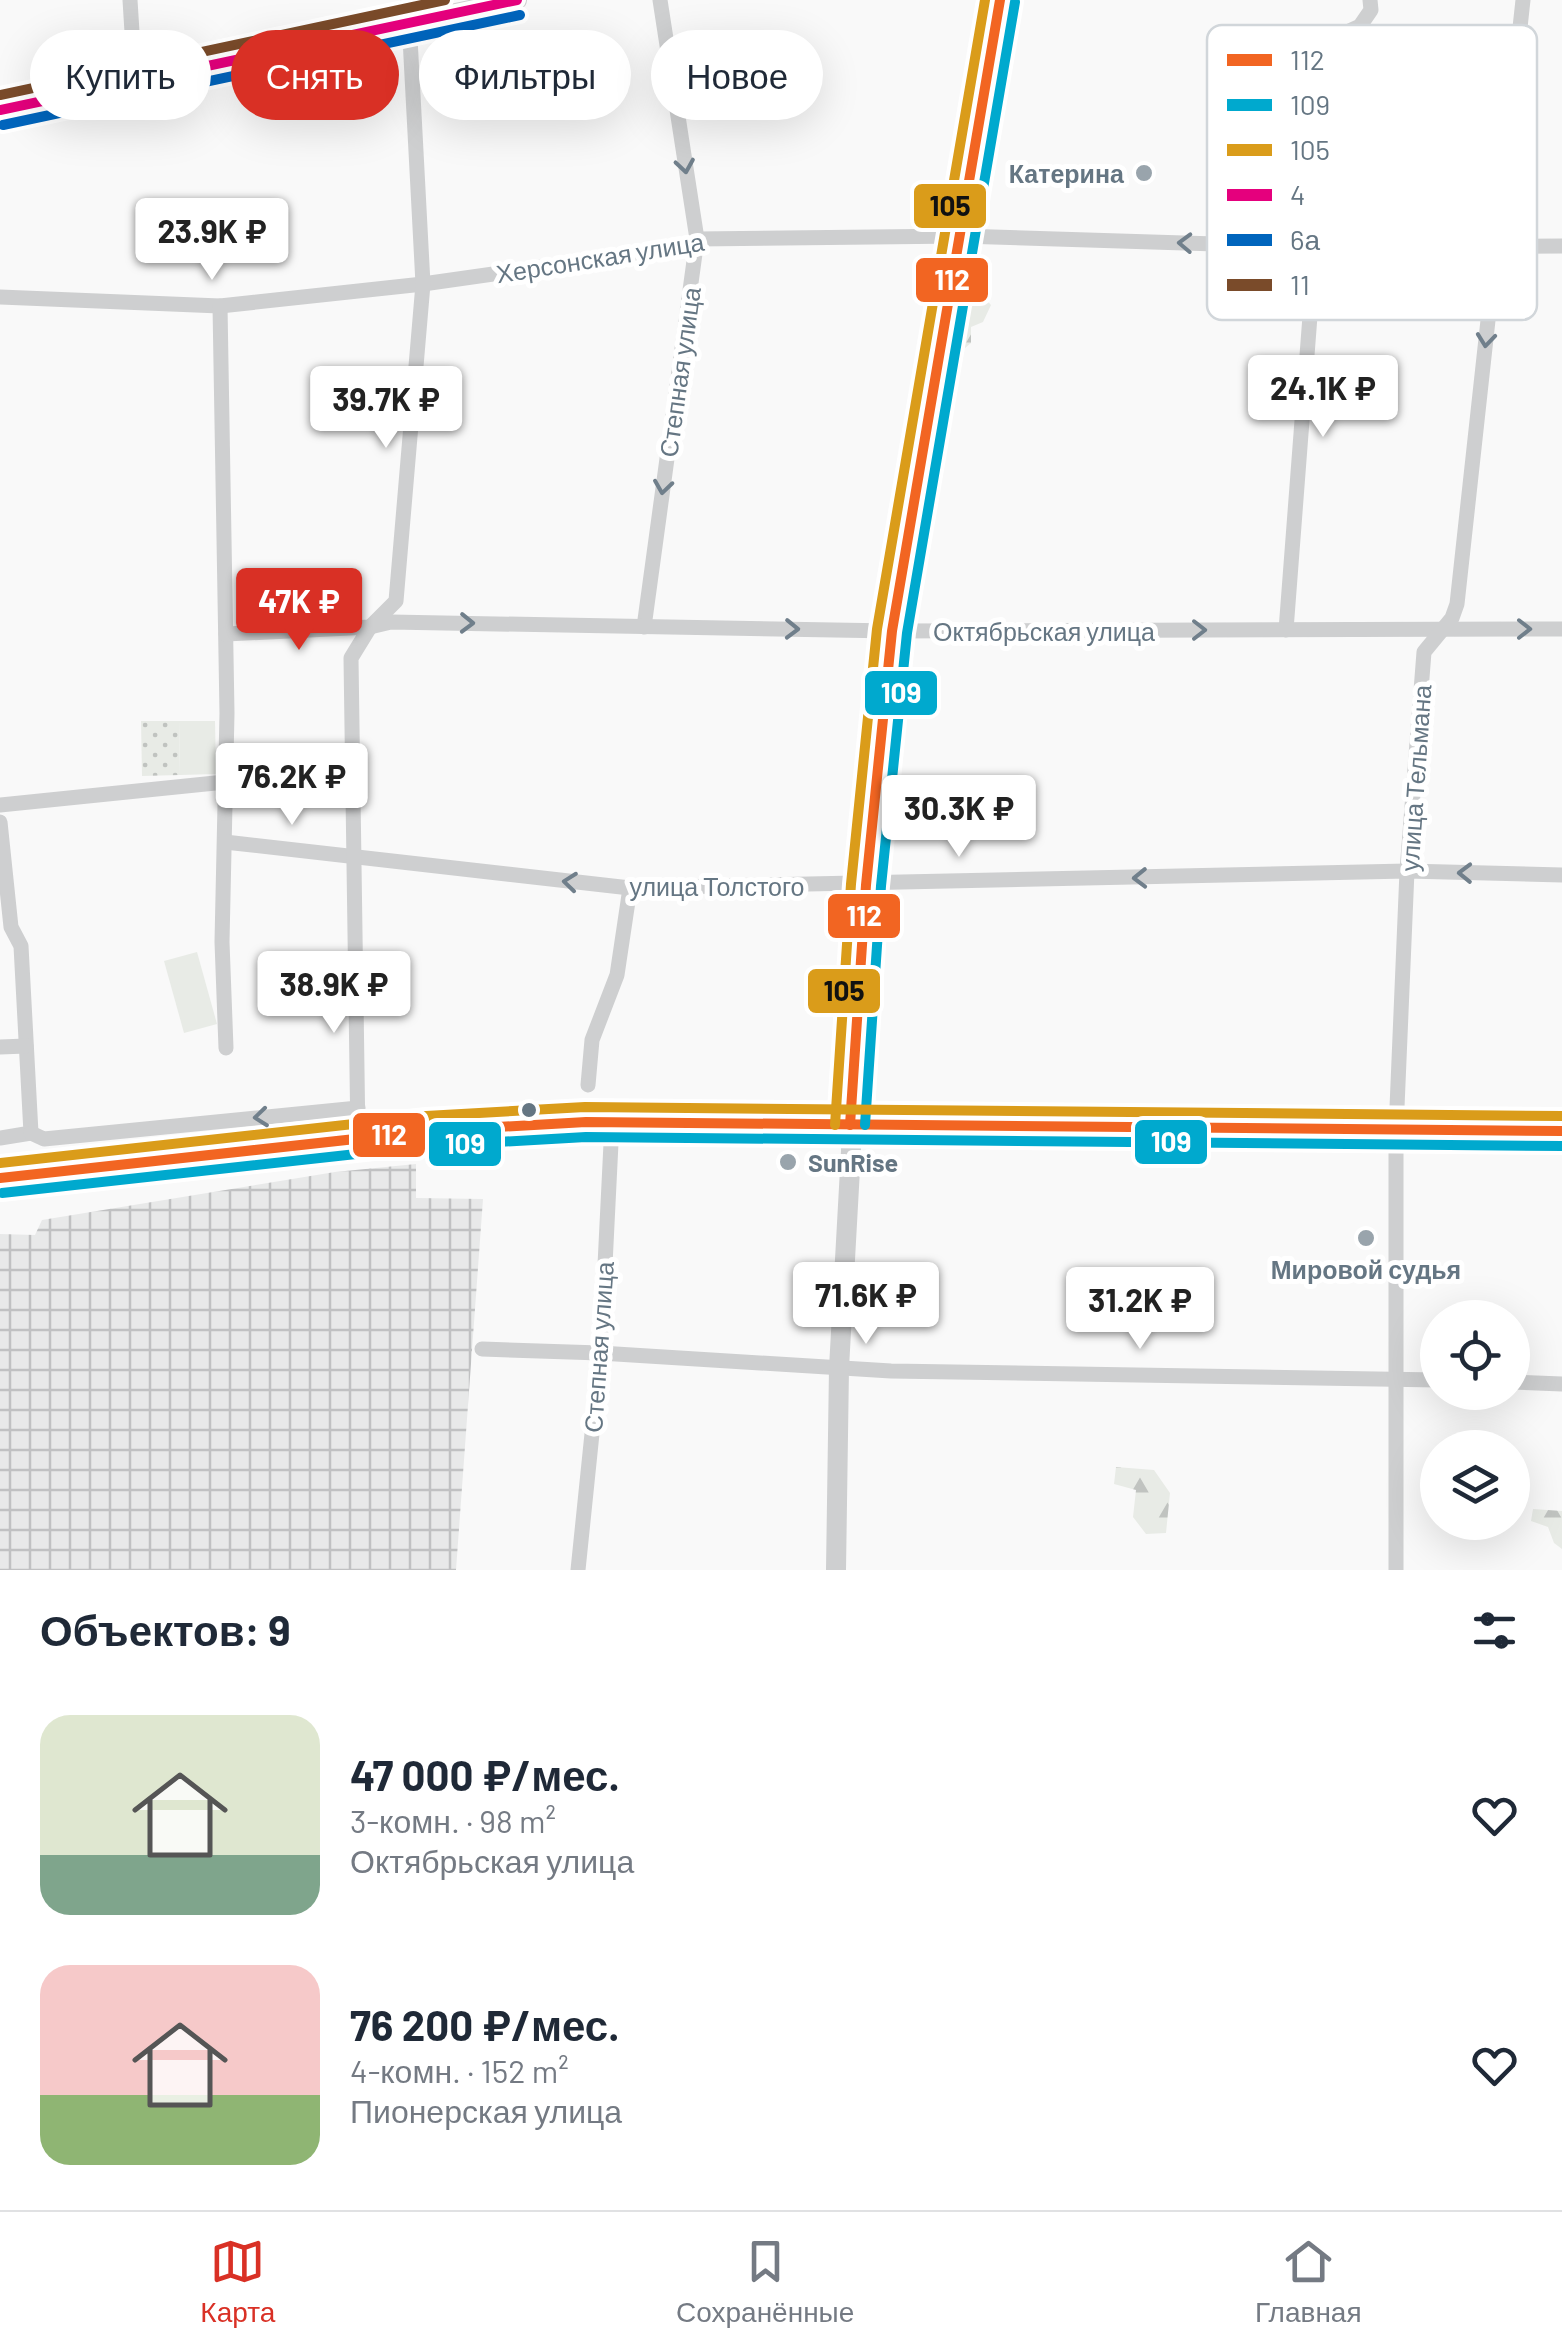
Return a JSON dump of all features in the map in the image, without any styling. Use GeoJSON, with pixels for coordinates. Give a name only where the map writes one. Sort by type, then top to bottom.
{"type":"FeatureCollection","features":[{"type":"Feature","properties":{"kind":"main road"},"geometry":{"type":"LineString","coordinates":[[0,1178],[492,1126],[612,1123],[1562,1131]]}},
{"type":"Feature","properties":{"kind":"street"},"geometry":{"type":"LineString","coordinates":[[130,0],[132,30]]}},
{"type":"Feature","properties":{"kind":"street"},"geometry":{"type":"LineString","coordinates":[[358,1139],[351,658],[370,627],[396,601],[424,284],[408,0]]}},
{"type":"Feature","properties":{"kind":"street"},"geometry":{"type":"LineString","coordinates":[[211,64],[517,0]]}},
{"type":"Feature","properties":{"kind":"street","name":"Степная улица"},"geometry":{"type":"LineString","coordinates":[[644,626],[696,239],[660,0]]}},
{"type":"Feature","properties":{"kind":"street"},"geometry":{"type":"LineString","coordinates":[[836,1570],[850,1099],[866,885],[892,631],[1000,0]]}},
{"type":"Feature","properties":{"kind":"street"},"geometry":{"type":"LineString","coordinates":[[1361,25],[1371,10],[1370,0]]}},
{"type":"Feature","properties":{"kind":"street","name":"улица Тельмана"},"geometry":{"type":"LineString","coordinates":[[1521,25],[1524,0]]}},
{"type":"Feature","properties":{"kind":"street"},"geometry":{"type":"LineString","coordinates":[[0,110],[30,103]]}},
{"type":"Feature","properties":{"kind":"street","name":"Херсонская улица"},"geometry":{"type":"LineString","coordinates":[[0,297],[220,306],[424,284],[683,248],[696,239],[961,236],[1207,244]]}},
{"type":"Feature","properties":{"kind":"street"},"geometry":{"type":"LineString","coordinates":[[220,306],[226,634],[222,942],[226,1048]]}},
{"type":"Feature","properties":{"kind":"street"},"geometry":{"type":"LineString","coordinates":[[1286,630],[1309,320]]}},
{"type":"Feature","properties":{"kind":"street","name":"улица Тельмана"},"geometry":{"type":"LineString","coordinates":[[1396,1570],[1396,1131],[1408,871],[1424,652],[1452,618],[1457,604],[1488,320]]}},
{"type":"Feature","properties":{"kind":"street","name":"Октябрьская улица"},"geometry":{"type":"LineString","coordinates":[[226,634],[370,627],[391,622],[892,631],[1562,629]]}},
{"type":"Feature","properties":{"kind":"street"},"geometry":{"type":"LineString","coordinates":[[1,799],[226,782]]}},
{"type":"Feature","properties":{"kind":"street"},"geometry":{"type":"LineString","coordinates":[[0,822],[6,928],[22,946],[31,1133]]}},
{"type":"Feature","properties":{"kind":"street","name":"улица Толстого"},"geometry":{"type":"LineString","coordinates":[[225,842],[630,888],[1408,871],[1562,875]]}},
{"type":"Feature","properties":{"kind":"street"},"geometry":{"type":"LineString","coordinates":[[588,1085],[592,1040],[617,974],[630,888]]}},
{"type":"Feature","properties":{"kind":"street"},"geometry":{"type":"LineString","coordinates":[[0,1048],[26,1046]]}},
{"type":"Feature","properties":{"kind":"street"},"geometry":{"type":"LineString","coordinates":[[0,1138],[31,1133],[44,1139],[358,1108]]}},
{"type":"Feature","properties":{"kind":"street","name":"Степная улица"},"geometry":{"type":"LineString","coordinates":[[578,1570],[600,1352],[612,1123]]}},
{"type":"Feature","properties":{"kind":"street"},"geometry":{"type":"LineString","coordinates":[[482,1349],[600,1352],[840,1368],[1420,1379]]}},
{"type":"Feature","properties":{"kind":"street"},"geometry":{"type":"LineString","coordinates":[[1530,1383],[1562,1384]]}},
{"type":"Feature","properties":{"kind":"shaded area"},"geometry":{"type":"Polygon","coordinates":[[[416,1164],[416,1198],[483,1199],[456,1570],[0,1570],[0,1234],[35,1235],[42,1220],[335,1172],[416,1164]]]}},
{"type":"Feature","properties":{"kind":"green space"},"geometry":{"type":"Polygon","coordinates":[[[977,290],[991,305],[983,322],[971,327],[971,343],[955,348],[961,302],[966,292],[977,290]]]}},
{"type":"Feature","properties":{"kind":"green space"},"geometry":{"type":"Polygon","coordinates":[[[141,721],[179,721],[180,775],[142,776],[141,721]]]}},
{"type":"Feature","properties":{"kind":"green space"},"geometry":{"type":"Polygon","coordinates":[[[179,721],[215,721],[216,774],[180,775],[179,721]]]}},
{"type":"Feature","properties":{"kind":"green space"},"geometry":{"type":"Polygon","coordinates":[[[197,952],[217,1024],[184,1033],[164,961],[197,952]]]}},
{"type":"Feature","properties":{"kind":"green space"},"geometry":{"type":"Polygon","coordinates":[[[1116,1467],[1154,1470],[1170,1493],[1166,1533],[1146,1534],[1133,1517],[1136,1490],[1114,1484],[1116,1467]]]}},
{"type":"Feature","properties":{"kind":"green space"},"geometry":{"type":"Polygon","coordinates":[[[1533,1509],[1562,1511],[1562,1549],[1554,1543],[1548,1527],[1531,1521],[1533,1509]]]}},
{"type":"Feature","properties":{"kind":"transit line","name":"11"},"geometry":{"type":"LineString","coordinates":[[0,95],[445,0]]}},
{"type":"Feature","properties":{"kind":"transit line","name":"4"},"geometry":{"type":"LineString","coordinates":[[0,110],[517,0]]}},
{"type":"Feature","properties":{"kind":"transit line","name":"105"},"geometry":{"type":"LineString","coordinates":[[835,1125],[851,884],[877,629],[985,0]]}},
{"type":"Feature","properties":{"kind":"transit line","name":"112"},"geometry":{"type":"LineString","coordinates":[[850,1125],[866,885],[892,631],[1000,0]]}},
{"type":"Feature","properties":{"kind":"transit line","name":"109"},"geometry":{"type":"LineString","coordinates":[[865,1125],[881,886],[907,633],[1015,2]]}},
{"type":"Feature","properties":{"kind":"transit line","name":"6а"},"geometry":{"type":"LineString","coordinates":[[3,125],[520,15]]}},
{"type":"Feature","properties":{"kind":"transit line","name":"105"},"geometry":{"type":"LineString","coordinates":[[0,1163],[426,1116],[585,1107],[1562,1116]]}},
{"type":"Feature","properties":{"kind":"transit line","name":"112"},"geometry":{"type":"LineString","coordinates":[[0,1178],[428,1131],[586,1122],[1562,1131]]}},
{"type":"Feature","properties":{"kind":"transit line","name":"109"},"geometry":{"type":"LineString","coordinates":[[2,1193],[429,1146],[586,1137],[1562,1146]]}},
{"type":"Feature","properties":{"kind":"place","name":"Катерина"},"geometry":{"type":"Point","coordinates":[1144,173]}},
{"type":"Feature","properties":{"kind":"place","name":"SunRise"},"geometry":{"type":"Point","coordinates":[788,1162]}},
{"type":"Feature","properties":{"kind":"place","name":"Мировой судья"},"geometry":{"type":"Point","coordinates":[1366,1238]}}]}
